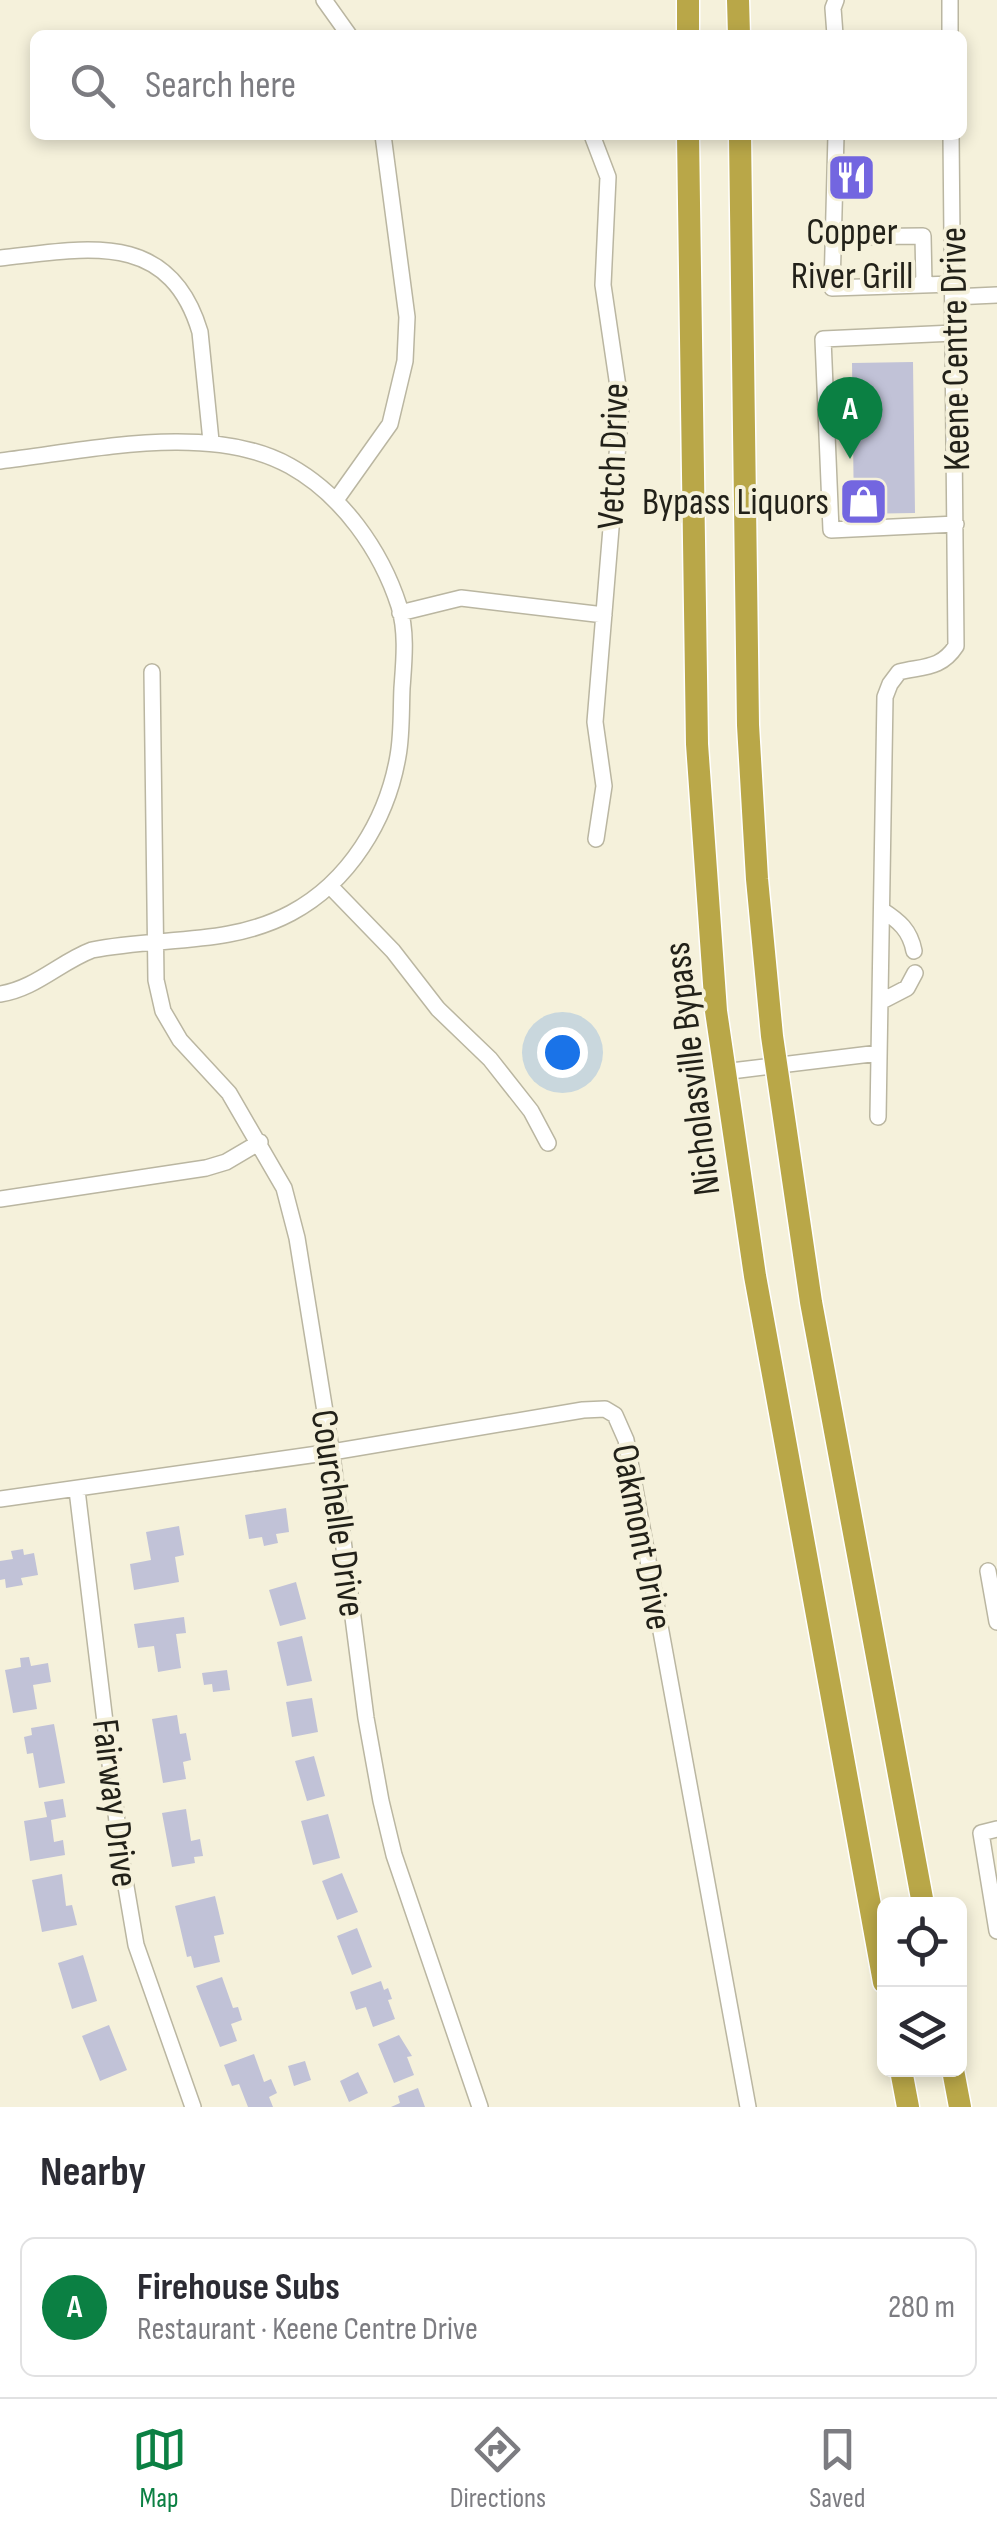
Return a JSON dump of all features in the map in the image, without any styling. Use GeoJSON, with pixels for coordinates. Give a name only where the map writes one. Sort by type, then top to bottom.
{"type":"FeatureCollection","features":[{"type":"Feature","properties":{"kind":"highway"},"geometry":{"type":"LineString","coordinates":[[688,0],[688,30]]}},
{"type":"Feature","properties":{"kind":"highway"},"geometry":{"type":"LineString","coordinates":[[738,0],[739,30]]}},
{"type":"Feature","properties":{"kind":"highway","name":"Nicholasville Bypass"},"geometry":{"type":"LineString","coordinates":[[688,140],[698,744],[723,1072],[764,1328],[877,1944]]}},
{"type":"Feature","properties":{"kind":"highway"},"geometry":{"type":"LineString","coordinates":[[740,140],[748,725],[757,879],[775,1064],[811,1302],[922,1897]]}},
{"type":"Feature","properties":{"kind":"highway"},"geometry":{"type":"LineString","coordinates":[[902,2077],[908,2107]]}},
{"type":"Feature","properties":{"kind":"highway"},"geometry":{"type":"LineString","coordinates":[[954,2077],[960,2107]]}},
{"type":"Feature","properties":{"kind":"street"},"geometry":{"type":"LineString","coordinates":[[324,0],[345,30]]}},
{"type":"Feature","properties":{"kind":"street"},"geometry":{"type":"LineString","coordinates":[[950,0],[950,30]]}},
{"type":"Feature","properties":{"kind":"street"},"geometry":{"type":"LineString","coordinates":[[834,4],[835,30]]}},
{"type":"Feature","properties":{"kind":"street"},"geometry":{"type":"LineString","coordinates":[[336,500],[390,424],[405,360],[407,317],[384,140]]}},
{"type":"Feature","properties":{"kind":"street","name":"Vetch Drive"},"geometry":{"type":"LineString","coordinates":[[594,140],[608,177],[604,285],[622,407],[595,722],[604,786],[596,839]]}},
{"type":"Feature","properties":{"kind":"street"},"geometry":{"type":"LineString","coordinates":[[836,140],[832,288],[924,285],[997,295]]}},
{"type":"Feature","properties":{"kind":"street","name":"Keene Centre Drive"},"geometry":{"type":"LineString","coordinates":[[882,910],[885,697],[899,672],[938,666],[956,646],[952,140]]}},
{"type":"Feature","properties":{"kind":"street"},"geometry":{"type":"LineString","coordinates":[[833,237],[923,236],[924,285]]}},
{"type":"Feature","properties":{"kind":"street"},"geometry":{"type":"LineString","coordinates":[[0,258],[95,248],[127,252],[156,267],[181,290],[200,332],[211,441]]}},
{"type":"Feature","properties":{"kind":"street"},"geometry":{"type":"LineString","coordinates":[[954,333],[823,340],[831,530],[956,524]]}},
{"type":"Feature","properties":{"kind":"street"},"geometry":{"type":"LineString","coordinates":[[0,462],[211,441],[290,466],[336,500],[380,557],[400,613],[404,643],[399,753],[389,796],[364,844],[330,886],[292,912],[244,933],[92,950],[18,991],[0,994]]}},
{"type":"Feature","properties":{"kind":"street"},"geometry":{"type":"LineString","coordinates":[[400,613],[461,598],[604,615]]}},
{"type":"Feature","properties":{"kind":"street","name":"Courchelle Drive"},"geometry":{"type":"LineString","coordinates":[[152,672],[156,980],[163,1010],[180,1040],[229,1093],[284,1188],[297,1238],[332,1452],[366,1718],[381,1801],[394,1855],[480,2107]]}},
{"type":"Feature","properties":{"kind":"street"},"geometry":{"type":"LineString","coordinates":[[330,886],[393,951],[438,1009],[490,1059],[531,1111],[548,1143]]}},
{"type":"Feature","properties":{"kind":"street"},"geometry":{"type":"LineString","coordinates":[[882,910],[912,936],[914,951]]}},
{"type":"Feature","properties":{"kind":"street"},"geometry":{"type":"LineString","coordinates":[[878,1117],[882,910]]}},
{"type":"Feature","properties":{"kind":"street"},"geometry":{"type":"LineString","coordinates":[[880,1002],[908,988],[914,973]]}},
{"type":"Feature","properties":{"kind":"street"},"geometry":{"type":"LineString","coordinates":[[723,1072],[880,1053]]}},
{"type":"Feature","properties":{"kind":"street"},"geometry":{"type":"LineString","coordinates":[[0,1199],[206,1168],[226,1162],[260,1142]]}},
{"type":"Feature","properties":{"kind":"street","name":"Oakmont Drive"},"geometry":{"type":"LineString","coordinates":[[0,1500],[332,1452],[583,1410],[605,1409],[620,1421],[748,2107]]}},
{"type":"Feature","properties":{"kind":"street","name":"Fairway Drive"},"geometry":{"type":"LineString","coordinates":[[76,1490],[122,1863],[136,1946],[193,2107]]}},
{"type":"Feature","properties":{"kind":"street"},"geometry":{"type":"LineString","coordinates":[[988,1571],[997,1622]]}},
{"type":"Feature","properties":{"kind":"street"},"geometry":{"type":"LineString","coordinates":[[989,1831],[997,1931]]}},
{"type":"Feature","properties":{"kind":"building"},"geometry":{"type":"Polygon","coordinates":[[[913,362],[915,513],[854,514],[852,363],[913,362]]]}},
{"type":"Feature","properties":{"kind":"building"},"geometry":{"type":"Polygon","coordinates":[[[286,1508],[289,1532],[276,1534],[278,1543],[264,1546],[262,1537],[249,1539],[245,1515],[286,1508]]]}},
{"type":"Feature","properties":{"kind":"building"},"geometry":{"type":"Polygon","coordinates":[[[179,1526],[184,1555],[175,1557],[179,1582],[134,1590],[130,1564],[151,1560],[146,1532],[179,1526]]]}},
{"type":"Feature","properties":{"kind":"building"},"geometry":{"type":"Polygon","coordinates":[[[23,1549],[24,1555],[34,1553],[38,1575],[21,1578],[23,1585],[6,1588],[5,1579],[0,1580],[0,1561],[13,1559],[11,1551],[23,1549]]]}},
{"type":"Feature","properties":{"kind":"building"},"geometry":{"type":"Polygon","coordinates":[[[296,1582],[306,1619],[280,1626],[269,1590],[296,1582]]]}},
{"type":"Feature","properties":{"kind":"building"},"geometry":{"type":"Polygon","coordinates":[[[184,1617],[186,1633],[176,1634],[181,1668],[158,1672],[154,1646],[138,1648],[134,1624],[184,1617]]]}},
{"type":"Feature","properties":{"kind":"building"},"geometry":{"type":"Polygon","coordinates":[[[302,1636],[312,1681],[287,1686],[277,1642],[302,1636]]]}},
{"type":"Feature","properties":{"kind":"building"},"geometry":{"type":"Polygon","coordinates":[[[29,1657],[31,1666],[48,1663],[51,1682],[33,1685],[37,1709],[13,1713],[5,1670],[21,1667],[20,1658],[29,1657]]]}},
{"type":"Feature","properties":{"kind":"building"},"geometry":{"type":"Polygon","coordinates":[[[227,1670],[230,1690],[213,1692],[212,1684],[204,1685],[202,1673],[227,1670]]]}},
{"type":"Feature","properties":{"kind":"building"},"geometry":{"type":"Polygon","coordinates":[[[312,1698],[318,1732],[292,1737],[286,1702],[312,1698]]]}},
{"type":"Feature","properties":{"kind":"building"},"geometry":{"type":"Polygon","coordinates":[[[177,1715],[180,1734],[186,1733],[191,1760],[183,1762],[186,1779],[163,1783],[152,1719],[177,1715]]]}},
{"type":"Feature","properties":{"kind":"building"},"geometry":{"type":"Polygon","coordinates":[[[54,1724],[65,1783],[39,1788],[33,1753],[27,1754],[24,1737],[32,1735],[31,1728],[54,1724]]]}},
{"type":"Feature","properties":{"kind":"building"},"geometry":{"type":"Polygon","coordinates":[[[314,1756],[325,1796],[307,1801],[295,1761],[314,1756]]]}},
{"type":"Feature","properties":{"kind":"building"},"geometry":{"type":"Polygon","coordinates":[[[63,1799],[66,1817],[51,1820],[54,1842],[63,1840],[65,1855],[30,1861],[24,1821],[47,1817],[44,1802],[63,1799]]]}},
{"type":"Feature","properties":{"kind":"building"},"geometry":{"type":"Polygon","coordinates":[[[186,1809],[191,1841],[200,1839],[203,1856],[194,1857],[195,1863],[172,1867],[162,1813],[186,1809]]]}},
{"type":"Feature","properties":{"kind":"building"},"geometry":{"type":"Polygon","coordinates":[[[328,1814],[340,1858],[313,1865],[301,1821],[328,1814]]]}},
{"type":"Feature","properties":{"kind":"building"},"geometry":{"type":"Polygon","coordinates":[[[342,1873],[358,1912],[337,1920],[322,1881],[342,1873]]]}},
{"type":"Feature","properties":{"kind":"building"},"geometry":{"type":"Polygon","coordinates":[[[62,1874],[66,1906],[72,1905],[77,1925],[42,1932],[32,1880],[62,1874]]]}},
{"type":"Feature","properties":{"kind":"building"},"geometry":{"type":"Polygon","coordinates":[[[215,1896],[224,1934],[214,1936],[220,1962],[194,1968],[191,1956],[187,1957],[175,1906],[215,1896]]]}},
{"type":"Feature","properties":{"kind":"building"},"geometry":{"type":"Polygon","coordinates":[[[357,1928],[372,1967],[352,1975],[337,1936],[357,1928]]]}},
{"type":"Feature","properties":{"kind":"building"},"geometry":{"type":"Polygon","coordinates":[[[83,1955],[97,2001],[72,2009],[58,1963],[83,1955]]]}},
{"type":"Feature","properties":{"kind":"building"},"geometry":{"type":"Polygon","coordinates":[[[222,1977],[233,2008],[238,2007],[242,2020],[231,2024],[237,2041],[220,2047],[196,1986],[222,1977]]]}},
{"type":"Feature","properties":{"kind":"building"},"geometry":{"type":"Polygon","coordinates":[[[381,1981],[384,1990],[388,1988],[395,2019],[373,2027],[366,2007],[356,2010],[350,1992],[381,1981]]]}},
{"type":"Feature","properties":{"kind":"building"},"geometry":{"type":"Polygon","coordinates":[[[109,2025],[127,2070],[100,2081],[82,2036],[109,2025]]]}},
{"type":"Feature","properties":{"kind":"building"},"geometry":{"type":"Polygon","coordinates":[[[399,2035],[412,2056],[407,2057],[414,2075],[394,2083],[378,2044],[399,2035]]]}},
{"type":"Feature","properties":{"kind":"building"},"geometry":{"type":"Polygon","coordinates":[[[254,2054],[264,2082],[271,2079],[277,2093],[269,2097],[273,2107],[248,2107],[239,2084],[232,2086],[224,2065],[254,2054]]]}},
{"type":"Feature","properties":{"kind":"building"},"geometry":{"type":"Polygon","coordinates":[[[305,2061],[311,2080],[294,2086],[288,2066],[305,2061]]]}},
{"type":"Feature","properties":{"kind":"building"},"geometry":{"type":"Polygon","coordinates":[[[358,2072],[368,2093],[349,2102],[340,2081],[358,2072]]]}},
{"type":"Feature","properties":{"kind":"building"},"geometry":{"type":"Polygon","coordinates":[[[418,2088],[425,2107],[391,2107],[400,2103],[398,2096],[418,2088]]]}},
{"type":"Feature","properties":{"kind":"place","name":"Copper River Grill"},"geometry":{"type":"Point","coordinates":[852,177]}},
{"type":"Feature","properties":{"kind":"place","name":"Firehouse Subs"},"geometry":{"type":"Point","coordinates":[850,459]}},
{"type":"Feature","properties":{"kind":"place","name":"Bypass Liquors"},"geometry":{"type":"Point","coordinates":[864,501]}}]}
